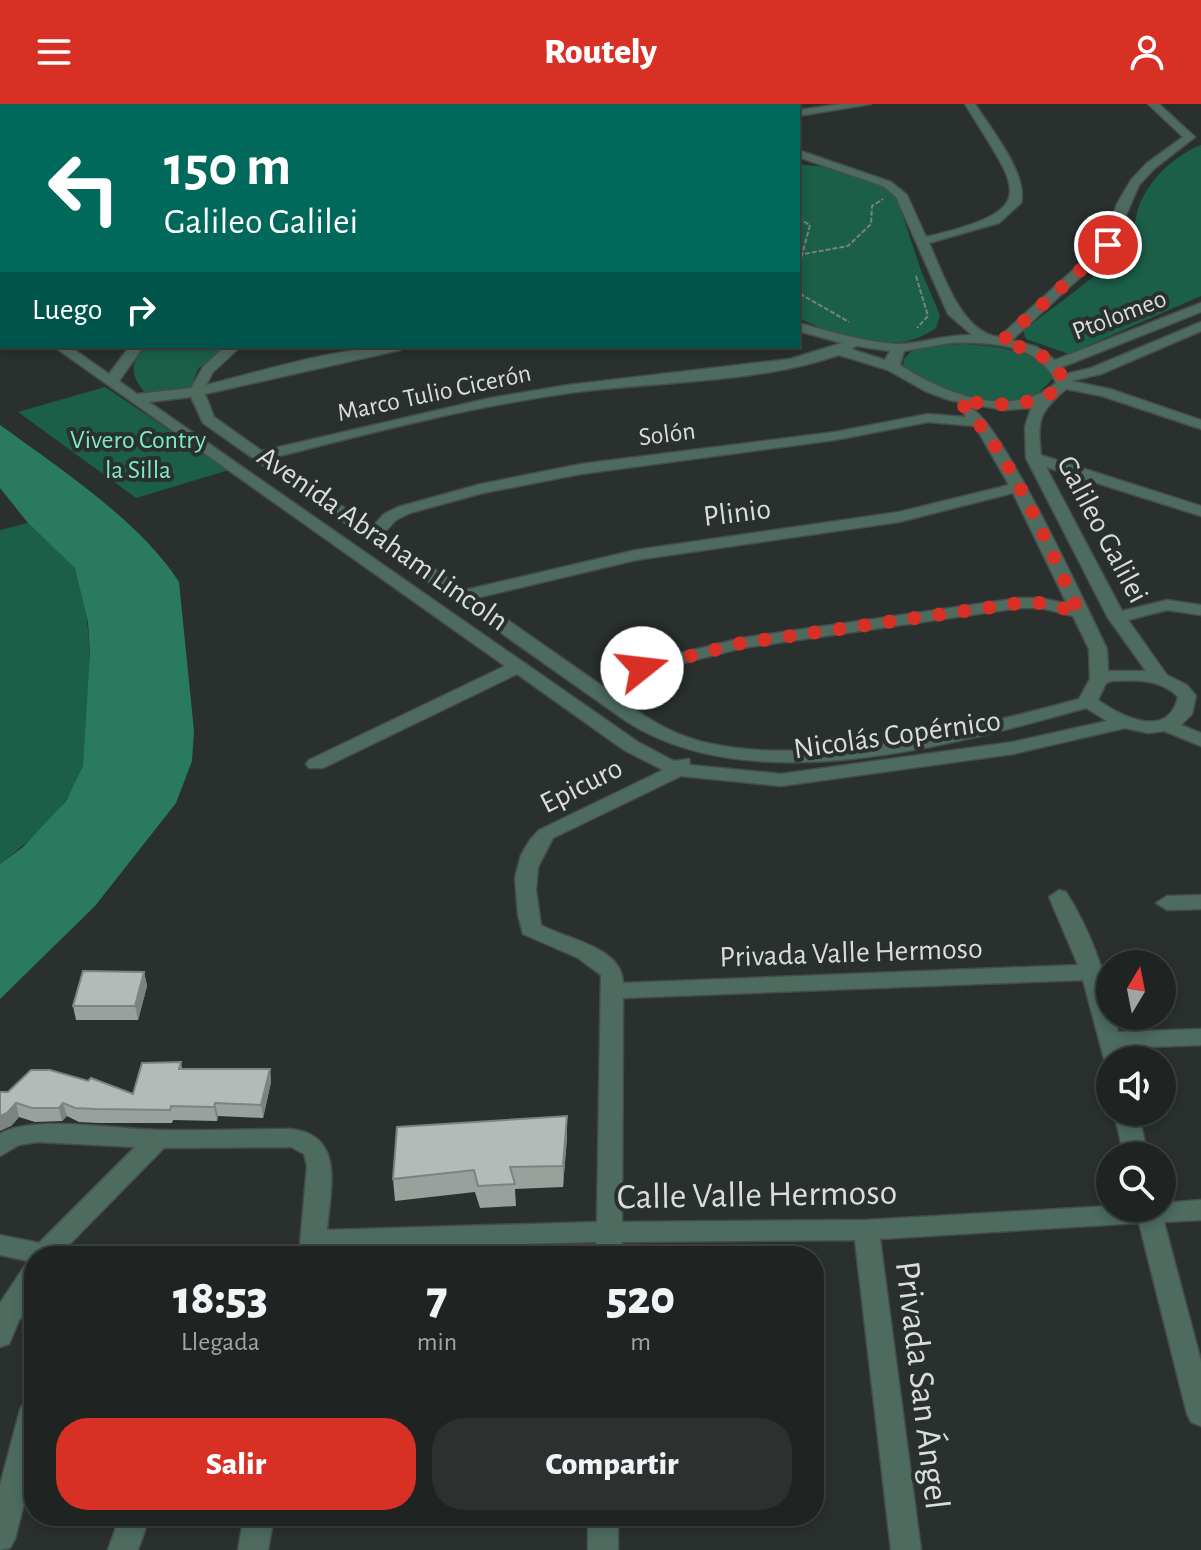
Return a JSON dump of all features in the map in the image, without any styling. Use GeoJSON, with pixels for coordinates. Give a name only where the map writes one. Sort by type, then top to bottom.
{"type":"FeatureCollection","features":[{"type":"Feature","properties":{"kind":"street"},"geometry":{"type":"LineString","coordinates":[[800,113],[866,104]]}},
{"type":"Feature","properties":{"kind":"street"},"geometry":{"type":"LineString","coordinates":[[923,241],[998,219],[1014,206],[1018,192],[1012,177],[970,104]]}},
{"type":"Feature","properties":{"kind":"street"},"geometry":{"type":"LineString","coordinates":[[993,341],[1108,245],[1117,229],[1123,204],[1139,175],[1195,137],[1153,104]]}},
{"type":"Feature","properties":{"kind":"street"},"geometry":{"type":"LineString","coordinates":[[800,154],[887,184],[901,195],[955,314],[993,341]]}},
{"type":"Feature","properties":{"kind":"street"},"geometry":{"type":"LineString","coordinates":[[800,161],[831,163]]}},
{"type":"Feature","properties":{"kind":"street","name":"Ptolomeo"},"geometry":{"type":"LineString","coordinates":[[1054,365],[1201,307]]}},
{"type":"Feature","properties":{"kind":"street"},"geometry":{"type":"LineString","coordinates":[[930,341],[955,314]]}},
{"type":"Feature","properties":{"kind":"street"},"geometry":{"type":"LineString","coordinates":[[1157,326],[1201,344]]}},
{"type":"Feature","properties":{"kind":"street","name":"Ptolomeo"},"geometry":{"type":"LineString","coordinates":[[1062,381],[1096,371],[1201,326]]}},
{"type":"Feature","properties":{"kind":"street"},"geometry":{"type":"LineString","coordinates":[[801,328],[840,351],[893,367],[939,394],[959,401],[1010,405],[1044,398],[1062,381]]}},
{"type":"Feature","properties":{"kind":"street"},"geometry":{"type":"LineString","coordinates":[[801,328],[854,342],[899,348],[930,341],[993,341],[1037,353],[1054,365],[1062,381],[1105,392],[1201,425]]}},
{"type":"Feature","properties":{"kind":"street","name":"Marco Tulio Cicerón"},"geometry":{"type":"LineString","coordinates":[[260,456],[442,411],[568,389],[732,372],[840,351],[854,342]]}},
{"type":"Feature","properties":{"kind":"street","name":"Avenida Abraham Lincoln"},"geometry":{"type":"LineString","coordinates":[[63,348],[631,746],[678,770]]}},
{"type":"Feature","properties":{"kind":"street"},"geometry":{"type":"LineString","coordinates":[[111,381],[136,348]]}},
{"type":"Feature","properties":{"kind":"street"},"geometry":{"type":"LineString","coordinates":[[198,390],[205,371],[232,348]]}},
{"type":"Feature","properties":{"kind":"street"},"geometry":{"type":"LineString","coordinates":[[134,398],[165,398],[389,348]]}},
{"type":"Feature","properties":{"kind":"street"},"geometry":{"type":"LineString","coordinates":[[893,367],[892,360],[899,348]]}},
{"type":"Feature","properties":{"kind":"street","name":"Avenida Abraham Lincoln"},"geometry":{"type":"LineString","coordinates":[[198,390],[198,407],[208,420],[610,700],[668,737],[691,745]]}},
{"type":"Feature","properties":{"kind":"street","name":"Galileo Galilei"},"geometry":{"type":"LineString","coordinates":[[1044,398],[1034,412],[1030,431],[1034,458],[1117,618],[1160,678]]}},
{"type":"Feature","properties":{"kind":"street","name":"Galileo Galilei"},"geometry":{"type":"LineString","coordinates":[[959,401],[980,422],[1018,487],[1098,649],[1099,679]]}},
{"type":"Feature","properties":{"kind":"street","name":"Solón"},"geometry":{"type":"LineString","coordinates":[[372,537],[390,517],[404,510],[481,489],[581,469],[835,436],[928,418],[980,422]]}},
{"type":"Feature","properties":{"kind":"street"},"geometry":{"type":"LineString","coordinates":[[1034,458],[1201,511]]}},
{"type":"Feature","properties":{"kind":"street","name":"Plinio"},"geometry":{"type":"LineString","coordinates":[[463,596],[589,564],[692,545],[856,525],[967,504],[1018,487]]}},
{"type":"Feature","properties":{"kind":"street"},"geometry":{"type":"LineString","coordinates":[[610,700],[624,680],[642,668],[742,643],[1020,603],[1041,603],[1079,612]]}},
{"type":"Feature","properties":{"kind":"street"},"geometry":{"type":"LineString","coordinates":[[1117,618],[1167,605],[1201,610]]}},
{"type":"Feature","properties":{"kind":"street"},"geometry":{"type":"LineString","coordinates":[[316,764],[517,667]]}},
{"type":"Feature","properties":{"kind":"street"},"geometry":{"type":"LineString","coordinates":[[1165,725],[1183,714],[1194,700],[1181,688],[1160,678],[1127,676],[1099,679],[1090,688],[1089,702],[1123,723],[1165,725],[1198,743]]}},
{"type":"Feature","properties":{"kind":"street","name":"Nicolás Copérnico"},"geometry":{"type":"LineString","coordinates":[[691,745],[750,754],[802,755],[911,743],[1006,726],[1089,702]]}},
{"type":"Feature","properties":{"kind":"street","name":"Nicolás Copérnico"},"geometry":{"type":"LineString","coordinates":[[678,770],[781,780],[1013,748],[1123,723]]}},
{"type":"Feature","properties":{"kind":"street"},"geometry":{"type":"LineString","coordinates":[[678,770],[691,745]]}},
{"type":"Feature","properties":{"kind":"street","name":"Epicuro"},"geometry":{"type":"LineString","coordinates":[[613,991],[612,974],[604,962],[588,952],[551,942],[531,929],[526,863],[533,848],[546,834],[678,770]]}},
{"type":"Feature","properties":{"kind":"street"},"geometry":{"type":"LineString","coordinates":[[1059,897],[1092,972],[1110,1046]]}},
{"type":"Feature","properties":{"kind":"street"},"geometry":{"type":"LineString","coordinates":[[1167,903],[1201,902]]}},
{"type":"Feature","properties":{"kind":"street","name":"Privada Valle Hermoso"},"geometry":{"type":"LineString","coordinates":[[613,991],[1092,972]]}},
{"type":"Feature","properties":{"kind":"street"},"geometry":{"type":"LineString","coordinates":[[609,1244],[613,991]]}},
{"type":"Feature","properties":{"kind":"street"},"geometry":{"type":"LineString","coordinates":[[1139,1046],[1201,1037]]}},
{"type":"Feature","properties":{"kind":"street"},"geometry":{"type":"LineString","coordinates":[[0,1147],[12,1137],[37,1133],[158,1139],[301,1139],[315,1149],[319,1166],[312,1246]]}},
{"type":"Feature","properties":{"kind":"street"},"geometry":{"type":"LineString","coordinates":[[54,1246],[158,1139]]}},
{"type":"Feature","properties":{"kind":"street","name":"Calle Valle Hermoso"},"geometry":{"type":"LineString","coordinates":[[1176,1210],[1201,1210]]}},
{"type":"Feature","properties":{"kind":"street","name":"Calle Valle Hermoso"},"geometry":{"type":"LineString","coordinates":[[460,1246],[609,1244],[1096,1214]]}},
{"type":"Feature","properties":{"kind":"street"},"geometry":{"type":"LineString","coordinates":[[1152,1222],[1200,1410]]}},
{"type":"Feature","properties":{"kind":"street","name":"Privada San Ángel"},"geometry":{"type":"LineString","coordinates":[[866,1230],[906,1550]]}},
{"type":"Feature","properties":{"kind":"street"},"geometry":{"type":"LineString","coordinates":[[0,1245],[24,1254]]}},
{"type":"Feature","properties":{"kind":"street"},"geometry":{"type":"LineString","coordinates":[[0,1336],[23,1307]]}},
{"type":"Feature","properties":{"kind":"street"},"geometry":{"type":"LineString","coordinates":[[0,1539],[24,1448]]}},
{"type":"Feature","properties":{"kind":"street"},"geometry":{"type":"LineString","coordinates":[[123,1550],[131,1526]]}},
{"type":"Feature","properties":{"kind":"street"},"geometry":{"type":"LineString","coordinates":[[253,1550],[257,1526]]}},
{"type":"Feature","properties":{"kind":"street"},"geometry":{"type":"LineString","coordinates":[[603,1526],[603,1550]]}},
{"type":"Feature","properties":{"kind":"path"},"geometry":{"type":"LineString","coordinates":[[800,219],[810,225],[800,254],[848,246],[871,224],[875,203],[901,195]]}},
{"type":"Feature","properties":{"kind":"path"},"geometry":{"type":"LineString","coordinates":[[914,330],[928,316],[915,274]]}},
{"type":"Feature","properties":{"kind":"path"},"geometry":{"type":"LineString","coordinates":[[800,296],[856,327]]}},
{"type":"Feature","properties":{"kind":"green space"},"geometry":{"type":"Polygon","coordinates":[[[1201,145],[1201,296],[1069,354],[1026,339],[1023,331],[1095,275],[1121,250],[1132,234],[1145,193],[1158,176],[1173,161],[1201,145]]]}},
{"type":"Feature","properties":{"kind":"green space"},"geometry":{"type":"Polygon","coordinates":[[[800,164],[835,168],[880,183],[896,196],[940,315],[936,328],[903,342],[867,341],[800,319],[800,164]]]}},
{"type":"Feature","properties":{"kind":"green space"},"geometry":{"type":"Polygon","coordinates":[[[965,344],[1026,354],[1054,376],[1039,391],[1022,400],[1002,402],[959,395],[903,367],[904,359],[916,346],[965,344]]]}},
{"type":"Feature","properties":{"kind":"green space"},"geometry":{"type":"Polygon","coordinates":[[[145,348],[224,348],[198,369],[191,387],[181,393],[157,396],[145,393],[134,375],[134,364],[145,348]]]}},
{"type":"Feature","properties":{"kind":"green space","name":"Vivero Contry la Silla"},"geometry":{"type":"Polygon","coordinates":[[[105,387],[229,470],[136,498],[18,412],[105,387]]]}},
{"type":"Feature","properties":{"kind":"green space"},"geometry":{"type":"Polygon","coordinates":[[[28,523],[73,565],[82,588],[89,639],[89,725],[83,766],[66,800],[44,826],[0,864],[0,530],[28,523]]]}},
{"type":"Feature","properties":{"kind":"shaded area"},"geometry":{"type":"Polygon","coordinates":[[[0,425],[121,517],[163,560],[179,582],[194,731],[192,761],[176,803],[95,906],[0,999],[0,864],[23,847],[66,801],[83,766],[90,653],[88,622],[75,568],[28,523],[0,488],[0,425]]]}},
{"type":"Feature","properties":{"kind":"building"},"geometry":{"type":"Polygon","coordinates":[[[83,971],[144,972],[135,1006],[73,1006],[83,971]]]}},
{"type":"Feature","properties":{"kind":"building"},"geometry":{"type":"Polygon","coordinates":[[[181,1062],[179,1069],[270,1069],[261,1105],[215,1103],[214,1107],[171,1106],[170,1110],[75,1108],[63,1103],[59,1108],[32,1108],[16,1103],[0,1116],[0,1092],[8,1092],[31,1070],[50,1070],[88,1081],[91,1078],[133,1094],[142,1063],[181,1062]]]}},
{"type":"Feature","properties":{"kind":"building"},"geometry":{"type":"Polygon","coordinates":[[[567,1116],[563,1166],[510,1167],[515,1184],[478,1186],[474,1170],[393,1179],[397,1127],[567,1116]]]}},
{"type":"Feature","properties":{"kind":"route"},"geometry":{"type":"LineString","coordinates":[[642,668],[742,643],[1020,603],[1041,603],[1079,612],[1018,487],[980,422],[959,401],[1010,405],[1044,398],[1060,388],[1062,379],[1054,365],[1037,353],[1001,342],[1108,245]]}}]}
